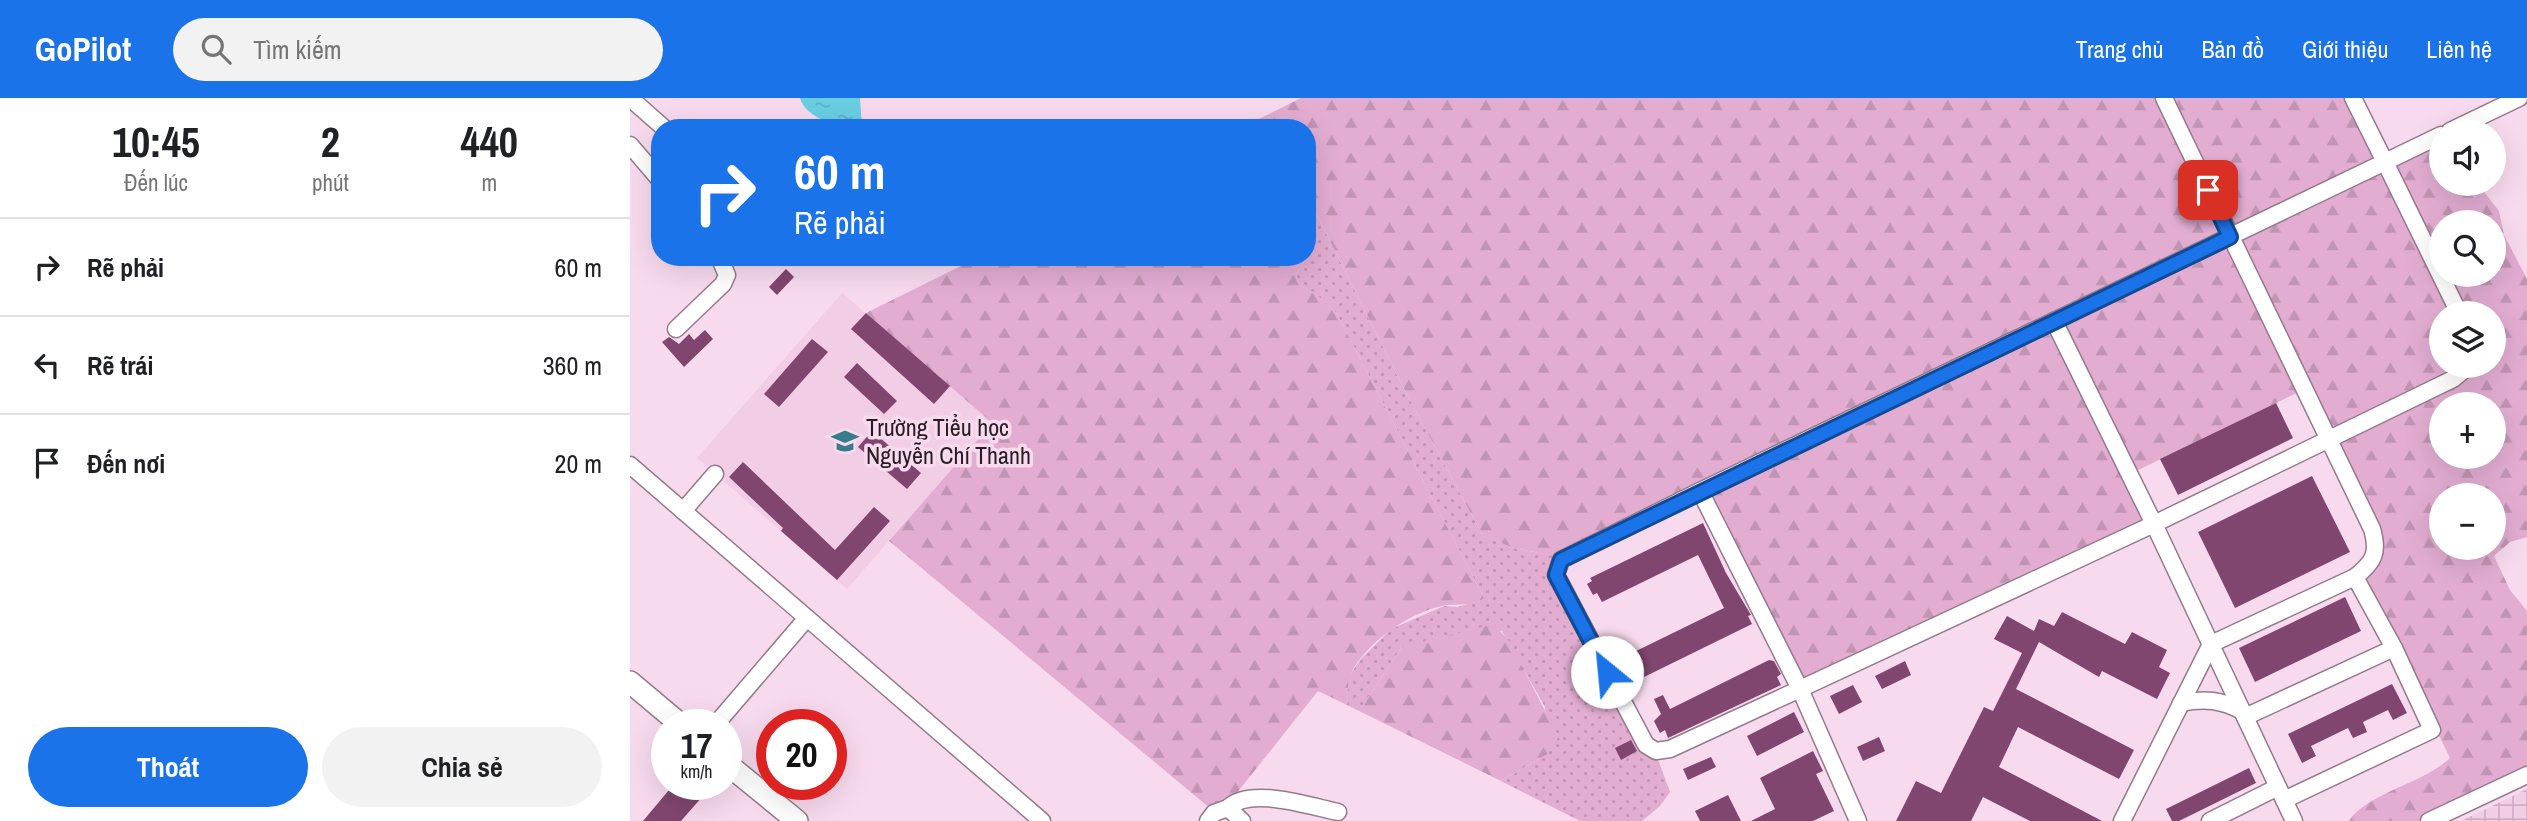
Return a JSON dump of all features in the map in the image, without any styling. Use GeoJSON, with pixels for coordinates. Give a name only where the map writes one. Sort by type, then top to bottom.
{"type":"FeatureCollection","features":[{"type":"Feature","properties":{"kind":"main road"},"geometry":{"type":"LineString","coordinates":[[630,682],[662,709]]}},
{"type":"Feature","properties":{"kind":"main road"},"geometry":{"type":"LineString","coordinates":[[742,776],[797,821]]}},
{"type":"Feature","properties":{"kind":"street"},"geometry":{"type":"LineString","coordinates":[[630,98],[654,119]]}},
{"type":"Feature","properties":{"kind":"street"},"geometry":{"type":"LineString","coordinates":[[2122,821],[2211,644],[2355,577],[2372,563],[2376,543],[2372,529],[2164,98]]}},
{"type":"Feature","properties":{"kind":"street"},"geometry":{"type":"LineString","coordinates":[[2353,98],[2453,301]]}},
{"type":"Feature","properties":{"kind":"street"},"geometry":{"type":"LineString","coordinates":[[2475,119],[2519,98]]}},
{"type":"Feature","properties":{"kind":"street"},"geometry":{"type":"LineString","coordinates":[[2429,141],[1561,560],[1556,575],[1646,746],[1656,751],[1670,749],[2154,524],[2454,378]]}},
{"type":"Feature","properties":{"kind":"street"},"geometry":{"type":"LineString","coordinates":[[630,145],[651,170]]}},
{"type":"Feature","properties":{"kind":"street"},"geometry":{"type":"LineString","coordinates":[[676,329],[723,284],[727,275],[723,266]]}},
{"type":"Feature","properties":{"kind":"street"},"geometry":{"type":"LineString","coordinates":[[2054,321],[2154,524],[2294,821]]}},
{"type":"Feature","properties":{"kind":"street"},"geometry":{"type":"LineString","coordinates":[[630,465],[1042,821]]}},
{"type":"Feature","properties":{"kind":"street"},"geometry":{"type":"LineString","coordinates":[[683,511],[715,474]]}},
{"type":"Feature","properties":{"kind":"street"},"geometry":{"type":"LineString","coordinates":[[1700,491],[1800,689],[1858,821]]}},
{"type":"Feature","properties":{"kind":"street"},"geometry":{"type":"LineString","coordinates":[[2210,821],[2432,730],[2394,648],[2355,577]]}},
{"type":"Feature","properties":{"kind":"street"},"geometry":{"type":"LineString","coordinates":[[729,709],[807,618]]}},
{"type":"Feature","properties":{"kind":"street"},"geometry":{"type":"LineString","coordinates":[[2244,714],[2394,648]]}},
{"type":"Feature","properties":{"kind":"street"},"geometry":{"type":"LineString","coordinates":[[2181,703],[2211,700],[2226,703],[2244,714]]}},
{"type":"Feature","properties":{"kind":"street"},"geometry":{"type":"LineString","coordinates":[[2429,821],[2527,775]]}},
{"type":"Feature","properties":{"kind":"street"},"geometry":{"type":"LineString","coordinates":[[2450,821],[2527,785]]}},
{"type":"Feature","properties":{"kind":"street"},"geometry":{"type":"LineString","coordinates":[[1208,821],[1214,813],[1228,808],[1236,800],[1258,797],[1338,812]]}},
{"type":"Feature","properties":{"kind":"street"},"geometry":{"type":"LineString","coordinates":[[1228,808],[1242,821]]}},
{"type":"Feature","properties":{"kind":"shaded area","name":"Trường Tiểu học Nguyễn Chí Thanh"},"geometry":{"type":"Polygon","coordinates":[[[842,293],[992,423],[847,589],[697,458],[842,293]]]}},
{"type":"Feature","properties":{"kind":"shaded area"},"geometry":{"type":"Polygon","coordinates":[[[2527,789],[2527,821],[2461,821],[2527,789]]]}},
{"type":"Feature","properties":{"kind":"green space"},"geometry":{"type":"Polygon","coordinates":[[[1301,98],[2161,98],[2226,235],[1560,557],[1514,548],[1483,536],[1402,385],[1316,214],[1316,119],[1259,119],[1301,98]]]}},
{"type":"Feature","properties":{"kind":"green space"},"geometry":{"type":"Polygon","coordinates":[[[2168,98],[2349,98],[2380,161],[2232,233],[2168,98]]]}},
{"type":"Feature","properties":{"kind":"green space"},"geometry":{"type":"Polygon","coordinates":[[[2429,145],[2429,196],[2487,196],[2498,210],[2429,210],[2429,246],[2389,164],[2429,145]]]}},
{"type":"Feature","properties":{"kind":"green space"},"geometry":{"type":"Polygon","coordinates":[[[2383,167],[2429,260],[2429,287],[2442,287],[2449,301],[2429,301],[2429,378],[2442,378],[2330,436],[2234,238],[2383,167]]]}},
{"type":"Feature","properties":{"kind":"green space"},"geometry":{"type":"Polygon","coordinates":[[[1316,214],[1402,385],[1483,536],[1514,548],[1560,557],[1555,565],[1656,754],[1670,792],[1660,806],[1642,821],[1580,821],[1501,781],[1546,755],[1545,707],[1502,631],[1402,647],[1359,711],[1347,705],[1349,676],[1360,660],[1391,629],[1444,606],[1458,607],[1484,598],[1337,314],[1325,301],[1298,284],[1296,274],[1301,266],[1316,266],[1316,214]]]}},
{"type":"Feature","properties":{"kind":"green space"},"geometry":{"type":"Polygon","coordinates":[[[2506,239],[2527,279],[2527,537],[2506,546],[2506,483],[2429,483],[2429,560],[2496,560],[2510,590],[2527,611],[2527,772],[2424,821],[2348,821],[2370,802],[2425,775],[2450,758],[2362,578],[2379,552],[2332,441],[2450,378],[2506,378],[2506,301],[2456,301],[2449,287],[2506,287],[2506,239]]]}},
{"type":"Feature","properties":{"kind":"green space"},"geometry":{"type":"Polygon","coordinates":[[[2229,241],[2301,391],[2132,473],[2058,323],[2229,241]]]}},
{"type":"Feature","properties":{"kind":"green space"},"geometry":{"type":"Polygon","coordinates":[[[961,266],[1301,266],[1296,274],[1298,284],[1325,301],[1337,314],[1484,598],[1469,604],[1429,610],[1390,630],[1367,650],[1351,673],[1347,705],[1318,691],[1228,804],[1211,809],[889,541],[992,423],[866,313],[961,266]]]}},
{"type":"Feature","properties":{"kind":"green space"},"geometry":{"type":"Polygon","coordinates":[[[2053,326],[2150,523],[1801,685],[1704,493],[2053,326]]]}},
{"type":"Feature","properties":{"kind":"green space"},"geometry":{"type":"Polygon","coordinates":[[[1494,624],[1509,641],[1560,740],[1546,755],[1501,781],[1359,711],[1402,647],[1494,624]]]}},
{"type":"Feature","properties":{"kind":"water"},"geometry":{"type":"Polygon","coordinates":[[[800,98],[860,98],[861,119],[821,119],[803,105],[800,98]]]}},
{"type":"Feature","properties":{"kind":"building"},"geometry":{"type":"Polygon","coordinates":[[[786,269],[794,277],[777,295],[769,287],[786,269]]]}},
{"type":"Feature","properties":{"kind":"building"},"geometry":{"type":"Polygon","coordinates":[[[866,313],[950,386],[934,404],[851,329],[866,313]]]}},
{"type":"Feature","properties":{"kind":"building"},"geometry":{"type":"Polygon","coordinates":[[[705,330],[713,339],[684,367],[662,342],[669,337],[679,344],[689,334],[694,340],[705,330]]]}},
{"type":"Feature","properties":{"kind":"building"},"geometry":{"type":"Polygon","coordinates":[[[812,339],[828,352],[779,407],[764,394],[812,339]]]}},
{"type":"Feature","properties":{"kind":"building"},"geometry":{"type":"Polygon","coordinates":[[[857,363],[897,401],[884,414],[844,377],[857,363]]]}},
{"type":"Feature","properties":{"kind":"building"},"geometry":{"type":"Polygon","coordinates":[[[2276,403],[2293,438],[2178,495],[2160,459],[2276,403]]]}},
{"type":"Feature","properties":{"kind":"building"},"geometry":{"type":"Polygon","coordinates":[[[872,431],[921,473],[907,489],[858,447],[872,431]]]}},
{"type":"Feature","properties":{"kind":"building"},"geometry":{"type":"Polygon","coordinates":[[[743,462],[835,550],[874,507],[890,521],[837,580],[781,531],[783,528],[729,477],[743,462]]]}},
{"type":"Feature","properties":{"kind":"building"},"geometry":{"type":"Polygon","coordinates":[[[2312,476],[2350,552],[2235,608],[2198,532],[2312,476]]]}},
{"type":"Feature","properties":{"kind":"building"},"geometry":{"type":"Polygon","coordinates":[[[1703,523],[1726,573],[1751,615],[1748,616],[1752,624],[1640,679],[1635,670],[1631,672],[1625,661],[1630,658],[1628,655],[1724,608],[1698,555],[1602,602],[1597,593],[1593,595],[1587,584],[1592,581],[1590,578],[1703,523]]]}},
{"type":"Feature","properties":{"kind":"building"},"geometry":{"type":"Polygon","coordinates":[[[2345,597],[2361,631],[2255,682],[2239,648],[2345,597]]]}},
{"type":"Feature","properties":{"kind":"building"},"geometry":{"type":"Polygon","coordinates":[[[2062,612],[2125,644],[2132,632],[2167,650],[2159,667],[2170,673],[2157,699],[2102,671],[2099,677],[2039,642],[2016,689],[2134,750],[2119,779],[2018,727],[1999,767],[2102,821],[2030,821],[1983,797],[1971,821],[1896,821],[1916,781],[1941,793],[1984,707],[1993,711],[2022,653],[1994,639],[2007,616],[2034,631],[2039,619],[2054,626],[2062,612]]]}},
{"type":"Feature","properties":{"kind":"building"},"geometry":{"type":"Polygon","coordinates":[[[1769,660],[1774,661],[1781,674],[1777,677],[1781,685],[1668,738],[1665,730],[1660,733],[1654,721],[1661,714],[1654,699],[1663,695],[1670,709],[1769,660]]]}},
{"type":"Feature","properties":{"kind":"building"},"geometry":{"type":"Polygon","coordinates":[[[1905,661],[1911,675],[1882,689],[1875,676],[1905,661]]]}},
{"type":"Feature","properties":{"kind":"building"},"geometry":{"type":"Polygon","coordinates":[[[2392,684],[2407,713],[2393,720],[2388,710],[2363,722],[2367,732],[2353,738],[2348,728],[2311,746],[2316,756],[2302,763],[2288,734],[2392,684]]]}},
{"type":"Feature","properties":{"kind":"building"},"geometry":{"type":"Polygon","coordinates":[[[1853,685],[1862,702],[1839,714],[1830,696],[1853,685]]]}},
{"type":"Feature","properties":{"kind":"building"},"geometry":{"type":"Polygon","coordinates":[[[1794,712],[1804,732],[1757,756],[1747,736],[1794,712]]]}},
{"type":"Feature","properties":{"kind":"building"},"geometry":{"type":"Polygon","coordinates":[[[1879,737],[1885,751],[1863,761],[1857,747],[1879,737]]]}},
{"type":"Feature","properties":{"kind":"building"},"geometry":{"type":"Polygon","coordinates":[[[1631,740],[1637,751],[1621,760],[1615,748],[1631,740]]]}},
{"type":"Feature","properties":{"kind":"building"},"geometry":{"type":"Polygon","coordinates":[[[1813,751],[1823,771],[1816,774],[1834,811],[1813,821],[1751,821],[1775,809],[1760,778],[1813,751]]]}},
{"type":"Feature","properties":{"kind":"building"},"geometry":{"type":"Polygon","coordinates":[[[1711,757],[1716,767],[1688,780],[1683,769],[1711,757]]]}},
{"type":"Feature","properties":{"kind":"building"},"geometry":{"type":"Polygon","coordinates":[[[2249,768],[2256,783],[2179,821],[2172,821],[2166,809],[2249,768]]]}},
{"type":"Feature","properties":{"kind":"building"},"geometry":{"type":"Polygon","coordinates":[[[1728,795],[1741,821],[1700,821],[1695,811],[1728,795]]]}},
{"type":"Feature","properties":{"kind":"building"},"geometry":{"type":"Polygon","coordinates":[[[661,800],[699,800],[681,821],[643,821],[661,800]]]}},
{"type":"Feature","properties":{"kind":"place","name":"Trường Tiểu học Nguyễn Chí Thanh"},"geometry":{"type":"Point","coordinates":[845,441]}},
{"type":"Feature","properties":{"kind":"route"},"geometry":{"type":"LineString","coordinates":[[1607,672],[1556,575],[1561,560],[2230,237],[2208,190]]}}]}
